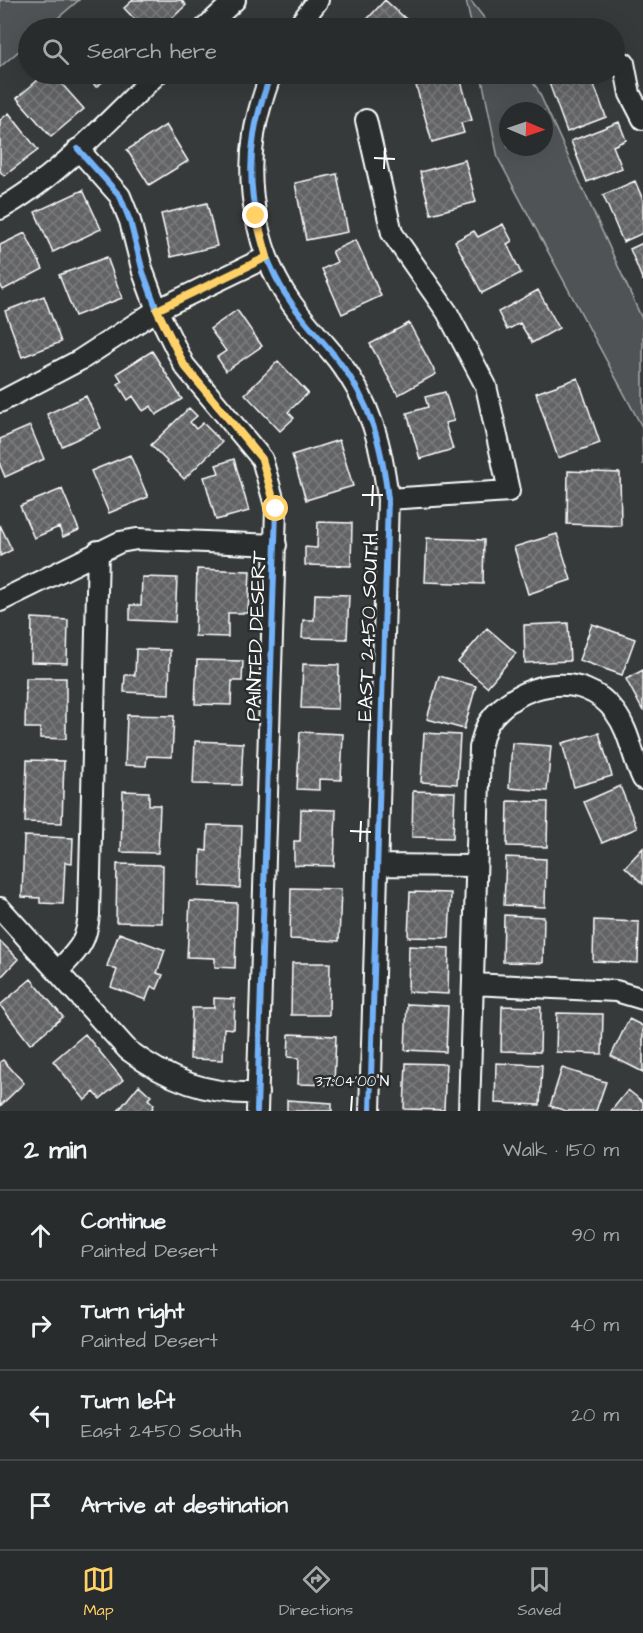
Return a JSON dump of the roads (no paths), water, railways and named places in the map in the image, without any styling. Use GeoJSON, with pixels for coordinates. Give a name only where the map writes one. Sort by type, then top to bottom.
{"type":"FeatureCollection","features":[{"type":"Feature","properties":{"kind":"street"},"geometry":{"type":"LineString","coordinates":[[216,18],[235,0]]}},
{"type":"Feature","properties":{"kind":"street"},"geometry":{"type":"LineString","coordinates":[[304,18],[318,0]]}},
{"type":"Feature","properties":{"kind":"street"},"geometry":{"type":"LineString","coordinates":[[625,68],[630,94],[643,119]]}},
{"type":"Feature","properties":{"kind":"street"},"geometry":{"type":"LineString","coordinates":[[0,209],[29,190],[78,149],[147,84]]}},
{"type":"Feature","properties":{"kind":"street","name":"EAST 2450 SOUTH"},"geometry":{"type":"LineString","coordinates":[[268,84],[254,136],[252,179],[256,216],[267,257],[290,303],[358,389],[373,422],[383,456],[388,499],[370,1111]]}},
{"type":"Feature","properties":{"kind":"street"},"geometry":{"type":"LineString","coordinates":[[366,120],[392,233],[447,312],[486,386],[509,491],[388,499]]}},
{"type":"Feature","properties":{"kind":"street","name":"PAINTED DESERT"},"geometry":{"type":"LineString","coordinates":[[0,908],[59,970],[129,1050],[147,1064],[197,1088],[257,1102],[276,509],[262,459],[184,365],[157,310],[120,196],[78,149]]}},
{"type":"Feature","properties":{"kind":"street"},"geometry":{"type":"LineString","coordinates":[[0,402],[80,360],[157,310],[267,257]]}},
{"type":"Feature","properties":{"kind":"street","name":"PAINTED DESERT"},"geometry":{"type":"LineString","coordinates":[[0,601],[120,542],[137,539],[276,545]]}},
{"type":"Feature","properties":{"kind":"street"},"geometry":{"type":"LineString","coordinates":[[59,970],[80,949],[87,936],[89,915],[98,551]]}},
{"type":"Feature","properties":{"kind":"street"},"geometry":{"type":"LineString","coordinates":[[468,1111],[480,748],[488,724],[518,694],[538,686],[558,684],[582,688],[598,696],[614,711],[626,732],[643,779]]}},
{"type":"Feature","properties":{"kind":"street"},"geometry":{"type":"LineString","coordinates":[[378,865],[475,866]]}},
{"type":"Feature","properties":{"kind":"street"},"geometry":{"type":"LineString","coordinates":[[473,984],[616,991],[643,999]]}}]}
